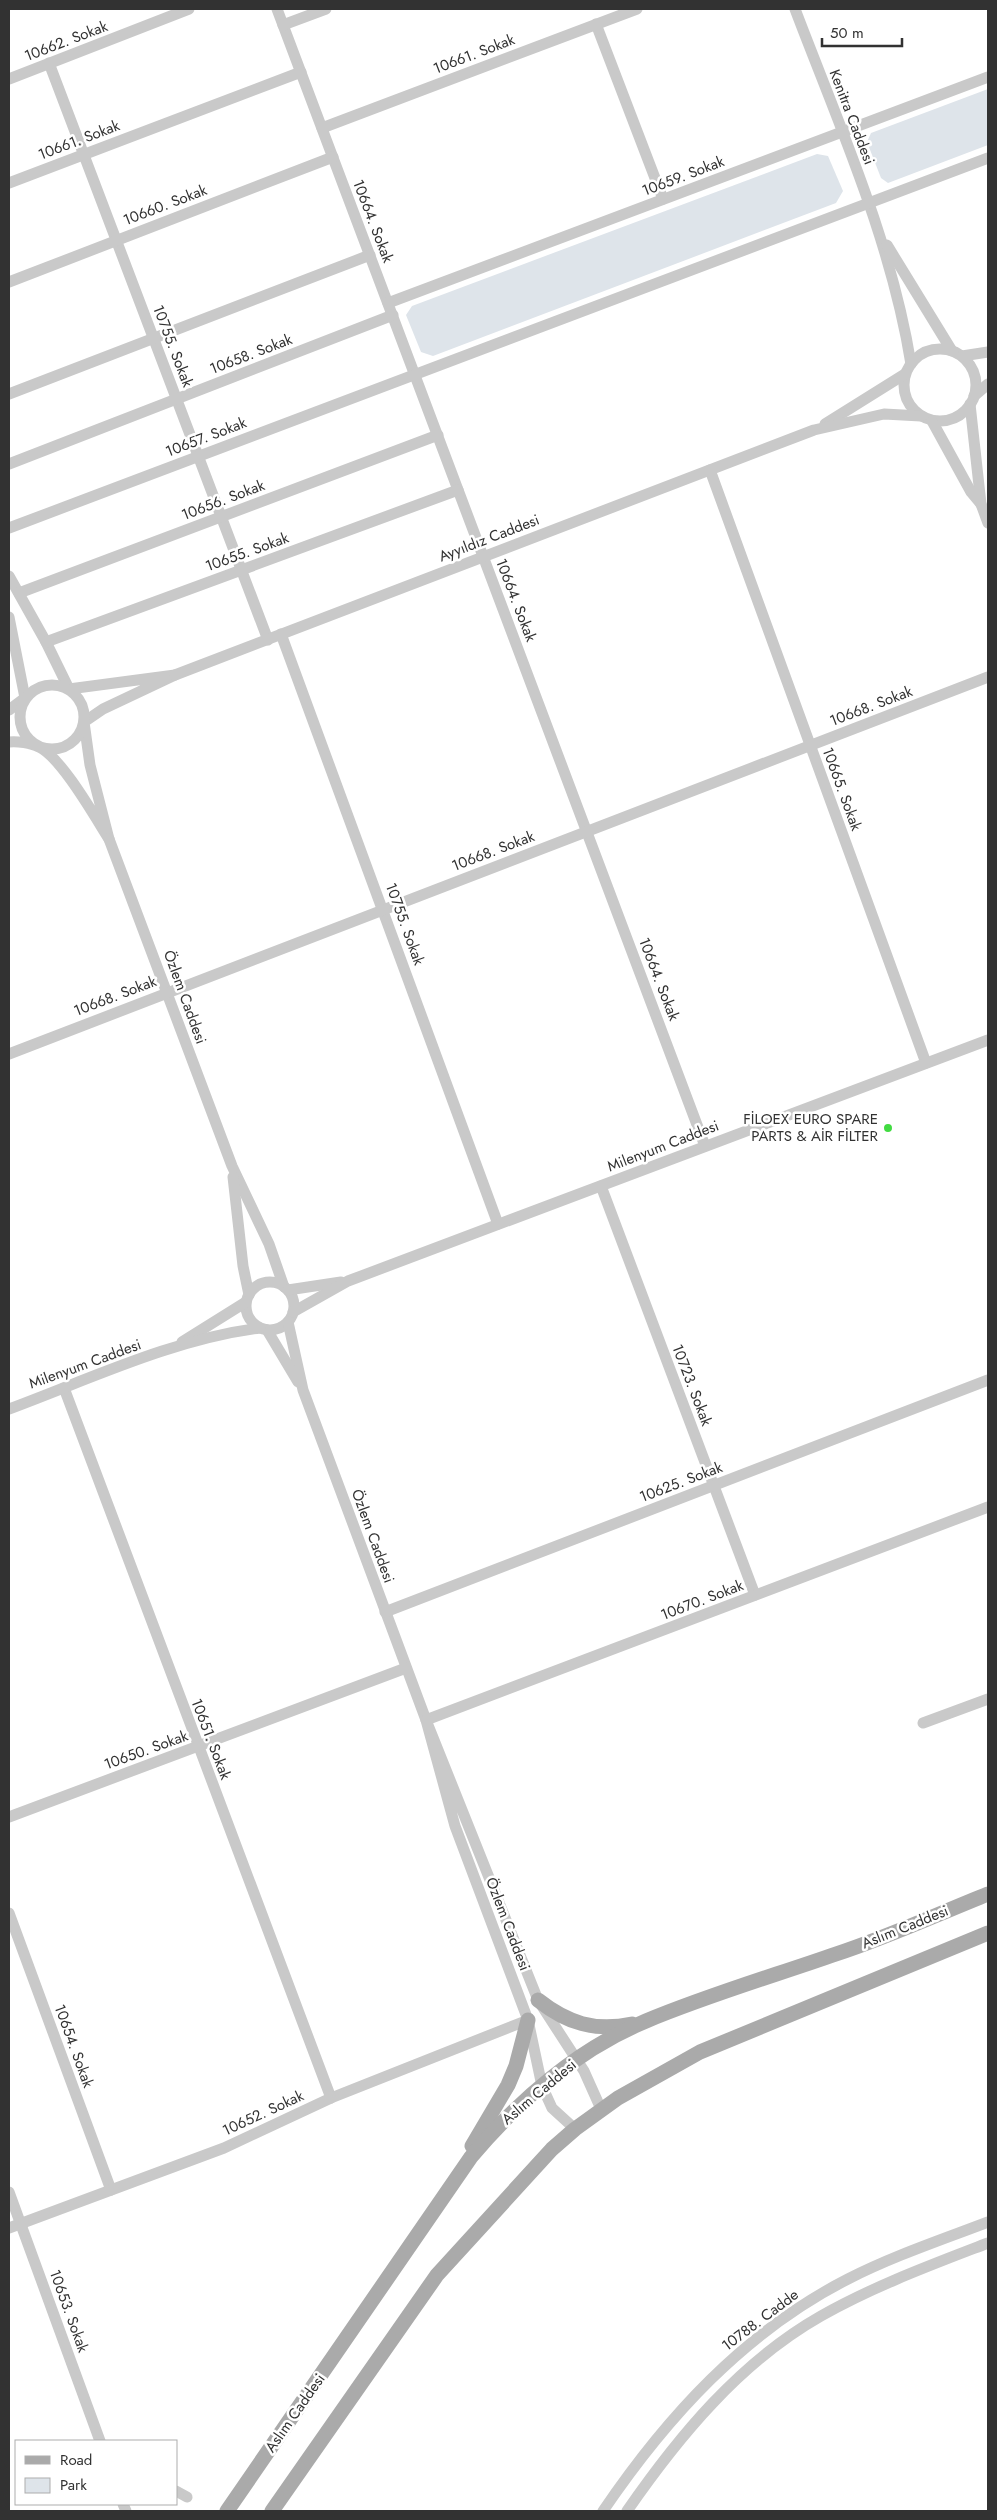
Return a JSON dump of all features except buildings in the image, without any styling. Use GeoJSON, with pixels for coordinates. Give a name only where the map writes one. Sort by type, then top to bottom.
{"type":"FeatureCollection","features":[{"type":"Feature","properties":{"kind":"main road","name":"Aslım Caddesi"},"geometry":{"type":"LineString","coordinates":[[227,2511],[457,2177],[490,2136],[542,2086],[578,2060],[646,2021],[846,1951],[988,1894]]}},
{"type":"Feature","properties":{"kind":"main road"},"geometry":{"type":"LineString","coordinates":[[272,2511],[437,2275],[552,2149],[575,2129],[602,2109],[700,2052],[988,1933]]}},
{"type":"Feature","properties":{"kind":"main road"},"geometry":{"type":"LineString","coordinates":[[538,2000],[560,2016],[582,2026],[617,2027],[646,2021]]}},
{"type":"Feature","properties":{"kind":"main road"},"geometry":{"type":"LineString","coordinates":[[457,2177],[478,2135],[508,2085],[516,2066],[528,2020]]}},
{"type":"Feature","properties":{"kind":"street","name":"10662. Sokak"},"geometry":{"type":"LineString","coordinates":[[9,79],[190,9]]}},
{"type":"Feature","properties":{"kind":"street","name":"10664. Sokak"},"geometry":{"type":"LineString","coordinates":[[277,9],[705,1146]]}},
{"type":"Feature","properties":{"kind":"street"},"geometry":{"type":"LineString","coordinates":[[283,25],[326,9]]}},
{"type":"Feature","properties":{"kind":"street","name":"10661. Sokak"},"geometry":{"type":"LineString","coordinates":[[322,128],[637,9]]}},
{"type":"Feature","properties":{"kind":"street","name":"Kenitra Caddesi"},"geometry":{"type":"LineString","coordinates":[[795,9],[881,235]]}},
{"type":"Feature","properties":{"kind":"street"},"geometry":{"type":"LineString","coordinates":[[596,24],[663,200]]}},
{"type":"Feature","properties":{"kind":"street","name":"10755. Sokak"},"geometry":{"type":"LineString","coordinates":[[49,63],[268,640]]}},
{"type":"Feature","properties":{"kind":"street","name":"10661. Sokak"},"geometry":{"type":"LineString","coordinates":[[9,183],[301,72]]}},
{"type":"Feature","properties":{"kind":"street","name":"10659. Sokak"},"geometry":{"type":"LineString","coordinates":[[388,303],[988,77]]}},
{"type":"Feature","properties":{"kind":"street","name":"10660. Sokak"},"geometry":{"type":"LineString","coordinates":[[9,282],[333,156]]}},
{"type":"Feature","properties":{"kind":"street"},"geometry":{"type":"LineString","coordinates":[[415,374],[988,158]]}},
{"type":"Feature","properties":{"kind":"street"},"geometry":{"type":"LineString","coordinates":[[881,235],[957,354],[970,364],[975,375],[972,400],[981,504],[988,523]]}},
{"type":"Feature","properties":{"kind":"street"},"geometry":{"type":"LineString","coordinates":[[881,235],[905,326],[908,369],[905,396],[911,408],[921,416],[932,421],[945,421],[957,418],[988,384]]}},
{"type":"Feature","properties":{"kind":"street"},"geometry":{"type":"LineString","coordinates":[[9,394],[370,255]]}},
{"type":"Feature","properties":{"kind":"street","name":"10658. Sokak"},"geometry":{"type":"LineString","coordinates":[[9,464],[392,315]]}},
{"type":"Feature","properties":{"kind":"street"},"geometry":{"type":"LineString","coordinates":[[908,369],[929,351],[940,349],[957,354],[988,352]]}},
{"type":"Feature","properties":{"kind":"street","name":"Ayyıldız Caddesi"},"geometry":{"type":"LineString","coordinates":[[814,430],[908,369]]}},
{"type":"Feature","properties":{"kind":"street","name":"10657. Sokak"},"geometry":{"type":"LineString","coordinates":[[9,528],[415,374]]}},
{"type":"Feature","properties":{"kind":"street","name":"Ayyıldız Caddesi"},"geometry":{"type":"LineString","coordinates":[[84,722],[103,709],[175,675],[814,430],[884,414],[921,416]]}},
{"type":"Feature","properties":{"kind":"street"},"geometry":{"type":"LineString","coordinates":[[932,421],[970,492],[981,504]]}},
{"type":"Feature","properties":{"kind":"street","name":"10656. Sokak"},"geometry":{"type":"LineString","coordinates":[[19,593],[438,436]]}},
{"type":"Feature","properties":{"kind":"street","name":"10665. Sokak"},"geometry":{"type":"LineString","coordinates":[[710,470],[926,1063]]}},
{"type":"Feature","properties":{"kind":"street","name":"10655. Sokak"},"geometry":{"type":"LineString","coordinates":[[46,642],[458,490]]}},
{"type":"Feature","properties":{"kind":"street"},"geometry":{"type":"LineString","coordinates":[[9,576],[46,642],[69,689],[82,703],[84,722],[82,731],[69,745],[59,749],[14,741],[9,742]]}},
{"type":"Feature","properties":{"kind":"street"},"geometry":{"type":"LineString","coordinates":[[9,617],[25,698],[20,716],[21,726],[25,735],[40,747]]}},
{"type":"Feature","properties":{"kind":"street","name":"10755. Sokak"},"geometry":{"type":"LineString","coordinates":[[281,634],[384,908],[498,1224]]}},
{"type":"Feature","properties":{"kind":"street","name":"Ayyıldız Caddesi"},"geometry":{"type":"LineString","coordinates":[[69,689],[175,675]]}},
{"type":"Feature","properties":{"kind":"street","name":"10668. Sokak"},"geometry":{"type":"LineString","coordinates":[[9,1054],[988,677]]}},
{"type":"Feature","properties":{"kind":"street"},"geometry":{"type":"LineString","coordinates":[[9,710],[32,691],[50,684],[69,689]]}},
{"type":"Feature","properties":{"kind":"street","name":"Özlem Caddesi"},"geometry":{"type":"LineString","coordinates":[[84,722],[90,765],[109,838],[232,1166],[269,1244],[286,1289]]}},
{"type":"Feature","properties":{"kind":"street","name":"Özlem Caddesi"},"geometry":{"type":"LineString","coordinates":[[40,747],[68,776],[109,838]]}},
{"type":"Feature","properties":{"kind":"street","name":"Milenyum Caddesi"},"geometry":{"type":"LineString","coordinates":[[348,1281],[988,1040]]}},
{"type":"Feature","properties":{"kind":"street","name":"Özlem Caddesi"},"geometry":{"type":"LineString","coordinates":[[232,1166],[248,1299]]}},
{"type":"Feature","properties":{"kind":"street","name":"10723. Sokak"},"geometry":{"type":"LineString","coordinates":[[601,1186],[755,1596]]}},
{"type":"Feature","properties":{"kind":"street"},"geometry":{"type":"LineString","coordinates":[[172,1348],[248,1299],[254,1289],[269,1282],[286,1289],[348,1281]]}},
{"type":"Feature","properties":{"kind":"street"},"geometry":{"type":"LineString","coordinates":[[172,1348],[238,1331],[275,1330],[291,1317],[348,1281]]}},
{"type":"Feature","properties":{"kind":"street"},"geometry":{"type":"LineString","coordinates":[[286,1289],[293,1300],[291,1317]]}},
{"type":"Feature","properties":{"kind":"street"},"geometry":{"type":"LineString","coordinates":[[248,1299],[249,1317],[263,1329]]}},
{"type":"Feature","properties":{"kind":"street","name":"Özlem Caddesi"},"geometry":{"type":"LineString","coordinates":[[291,1317],[303,1390],[426,1720],[538,2000],[578,2060],[591,2083],[602,2109]]}},
{"type":"Feature","properties":{"kind":"street","name":"Özlem Caddesi"},"geometry":{"type":"LineString","coordinates":[[263,1329],[303,1390]]}},
{"type":"Feature","properties":{"kind":"street","name":"Milenyum Caddesi"},"geometry":{"type":"LineString","coordinates":[[9,1409],[172,1348]]}},
{"type":"Feature","properties":{"kind":"street","name":"10625. Sokak"},"geometry":{"type":"LineString","coordinates":[[385,1612],[988,1380]]}},
{"type":"Feature","properties":{"kind":"street","name":"10651. Sokak"},"geometry":{"type":"LineString","coordinates":[[64,1388],[197,1746],[331,2098]]}},
{"type":"Feature","properties":{"kind":"street","name":"10670. Sokak"},"geometry":{"type":"LineString","coordinates":[[426,1720],[988,1507]]}},
{"type":"Feature","properties":{"kind":"street","name":"10650. Sokak"},"geometry":{"type":"LineString","coordinates":[[9,1817],[406,1668]]}},
{"type":"Feature","properties":{"kind":"street"},"geometry":{"type":"LineString","coordinates":[[923,1723],[988,1699]]}},
{"type":"Feature","properties":{"kind":"street","name":"Özlem Caddesi"},"geometry":{"type":"LineString","coordinates":[[426,1720],[455,1826],[528,2020],[542,2086],[552,2108],[575,2129]]}},
{"type":"Feature","properties":{"kind":"street","name":"10654. Sokak"},"geometry":{"type":"LineString","coordinates":[[9,1913],[111,2190]]}},
{"type":"Feature","properties":{"kind":"street","name":"10652. Sokak"},"geometry":{"type":"LineString","coordinates":[[9,2228],[224,2148],[331,2098],[528,2020]]}},
{"type":"Feature","properties":{"kind":"street","name":"10653. Sokak"},"geometry":{"type":"LineString","coordinates":[[9,2192],[100,2440]]}},
{"type":"Feature","properties":{"kind":"street","name":"10788. Cadde"},"geometry":{"type":"LineString","coordinates":[[602,2511],[641,2457],[682,2408],[725,2365],[786,2316],[840,2283],[879,2264],[988,2222]]}},
{"type":"Feature","properties":{"kind":"street","name":"10788. Cadde"},"geometry":{"type":"LineString","coordinates":[[627,2511],[688,2429],[725,2391],[776,2346],[819,2317],[844,2303],[906,2275],[988,2244]]}},
{"type":"Feature","properties":{"kind":"street"},"geometry":{"type":"LineString","coordinates":[[178,2492],[187,2497]]}},
{"type":"Feature","properties":{"kind":"green space"},"geometry":{"type":"Polygon","coordinates":[[[988,89],[988,145],[888,183],[881,178],[867,142],[871,133],[988,89]]]}},
{"type":"Feature","properties":{"kind":"green space"},"geometry":{"type":"Polygon","coordinates":[[[817,154],[828,156],[843,191],[836,203],[433,356],[421,352],[406,315],[412,306],[817,154]]]}},
{"type":"Feature","properties":{"kind":"place","name":"FİLOEX EURO SPARE PARTS & AİR FİLTER"},"geometry":{"type":"Point","coordinates":[888,1128]}}]}
